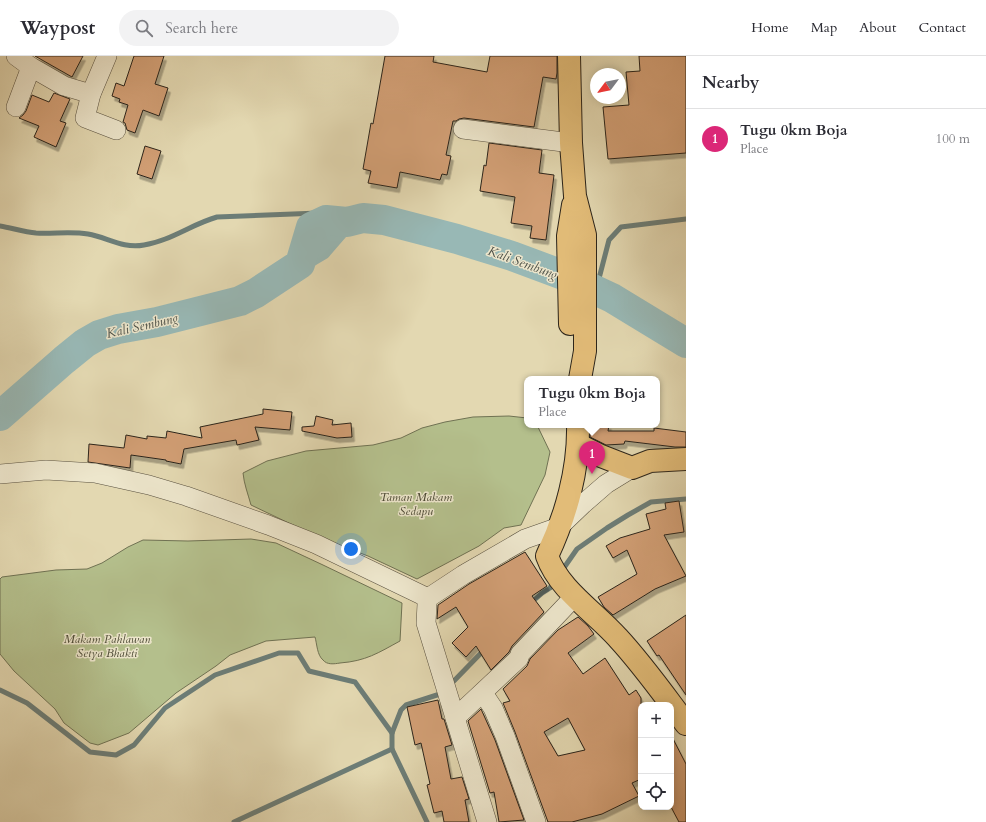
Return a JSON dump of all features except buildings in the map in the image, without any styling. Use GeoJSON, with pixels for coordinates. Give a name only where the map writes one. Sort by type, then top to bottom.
{"type":"FeatureCollection","features":[{"type":"Feature","properties":{"kind":"main road"},"geometry":{"type":"LineString","coordinates":[[569,56],[571,143],[575,196],[580,376]]}},
{"type":"Feature","properties":{"kind":"main road"},"geometry":{"type":"LineString","coordinates":[[576,376],[578,351]]}},
{"type":"Feature","properties":{"kind":"main road"},"geometry":{"type":"LineString","coordinates":[[579,435],[601,456],[632,468],[650,461],[686,458]]}},
{"type":"Feature","properties":{"kind":"main road"},"geometry":{"type":"LineString","coordinates":[[579,435],[569,493],[559,527],[547,556],[551,568],[574,595],[618,638],[686,724]]}},
{"type":"Feature","properties":{"kind":"street"},"geometry":{"type":"LineString","coordinates":[[107,56],[91,94],[85,118],[116,130]]}},
{"type":"Feature","properties":{"kind":"street"},"geometry":{"type":"LineString","coordinates":[[16,107],[24,62],[64,86],[91,94]]}},
{"type":"Feature","properties":{"kind":"street"},"geometry":{"type":"LineString","coordinates":[[463,129],[571,143]]}},
{"type":"Feature","properties":{"kind":"street"},"geometry":{"type":"LineString","coordinates":[[487,822],[426,623],[428,598],[463,575],[526,539],[559,527],[582,504],[606,484],[632,468]]}},
{"type":"Feature","properties":{"kind":"street"},"geometry":{"type":"LineString","coordinates":[[0,474],[46,470],[95,473],[156,487],[268,525],[316,544],[428,598]]}},
{"type":"Feature","properties":{"kind":"street"},"geometry":{"type":"LineString","coordinates":[[454,713],[483,692],[519,658],[520,654],[574,595]]}},
{"type":"Feature","properties":{"kind":"street"},"geometry":{"type":"LineString","coordinates":[[483,692],[493,708],[502,729],[536,822]]}},
{"type":"Feature","properties":{"kind":"green space","name":"Taman Makam Sedapu"},"geometry":{"type":"Polygon","coordinates":[[[509,416],[524,418],[524,428],[538,428],[550,452],[545,475],[521,525],[504,528],[479,546],[417,579],[368,556],[316,536],[251,505],[243,473],[267,461],[306,451],[373,445],[401,438],[422,428],[473,417],[509,416]]]}},
{"type":"Feature","properties":{"kind":"green space","name":"Makam Pahlawan Setya Bhakti"},"geometry":{"type":"Polygon","coordinates":[[[251,539],[276,543],[402,603],[400,641],[365,658],[333,664],[326,663],[321,658],[318,652],[315,637],[266,641],[230,655],[176,693],[129,733],[98,745],[90,743],[64,723],[55,709],[14,671],[0,654],[0,579],[2,577],[56,570],[87,569],[102,563],[128,547],[143,540],[188,541],[251,539]]]}},
{"type":"Feature","properties":{"kind":"waterway"},"geometry":{"type":"LineString","coordinates":[[0,226],[36,233],[75,233],[95,235],[122,244],[136,246],[163,240],[217,217],[319,213],[323,214],[326,220]]}},
{"type":"Feature","properties":{"kind":"waterway","name":"Kali Sembung"},"geometry":{"type":"LineString","coordinates":[[0,416],[64,360],[85,343],[99,335],[118,329],[157,322],[240,301],[256,293],[300,264],[311,227],[326,220],[347,222],[363,218],[384,220],[457,239],[512,256],[563,275],[612,298],[686,343]]}},
{"type":"Feature","properties":{"kind":"waterway"},"geometry":{"type":"LineString","coordinates":[[596,290],[609,240],[621,227],[686,219]]}},
{"type":"Feature","properties":{"kind":"waterway","name":"Kali Sembung"},"geometry":{"type":"LineString","coordinates":[[300,264],[322,251],[347,222]]}},
{"type":"Feature","properties":{"kind":"waterway"},"geometry":{"type":"LineString","coordinates":[[561,572],[577,549],[628,515],[651,502],[686,499]]}},
{"type":"Feature","properties":{"kind":"waterway"},"geometry":{"type":"LineString","coordinates":[[531,603],[550,588],[554,582]]}},
{"type":"Feature","properties":{"kind":"waterway"},"geometry":{"type":"LineString","coordinates":[[449,686],[484,650]]}},
{"type":"Feature","properties":{"kind":"waterway"},"geometry":{"type":"LineString","coordinates":[[0,690],[27,703],[90,752],[116,755],[134,745],[165,708],[215,675],[279,653],[298,653],[309,671],[355,682],[392,733]]}},
{"type":"Feature","properties":{"kind":"waterway"},"geometry":{"type":"LineString","coordinates":[[427,822],[392,749],[392,733],[401,710],[406,705],[440,694],[443,691]]}},
{"type":"Feature","properties":{"kind":"waterway"},"geometry":{"type":"LineString","coordinates":[[234,822],[392,749]]}},
{"type":"Feature","properties":{"kind":"place","name":"Tugu 0km Boja"},"geometry":{"type":"Point","coordinates":[592,474]}}]}
